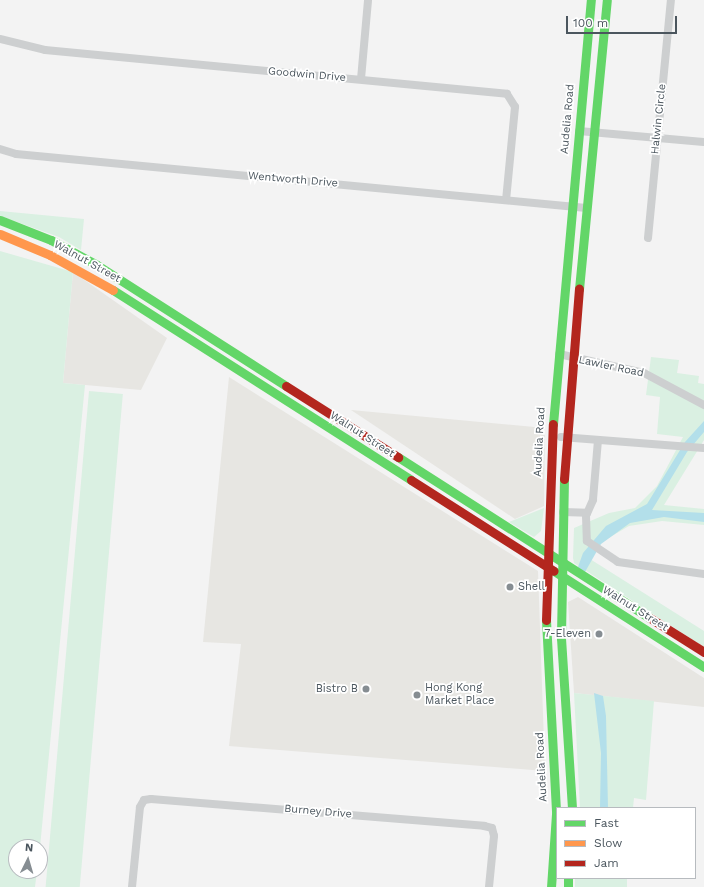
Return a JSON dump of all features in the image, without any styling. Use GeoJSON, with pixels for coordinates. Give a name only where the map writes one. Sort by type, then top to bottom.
{"type":"FeatureCollection","features":[{"type":"Feature","properties":{"kind":"main road","name":"Audelia Road"},"geometry":{"type":"LineString","coordinates":[[551,887],[556,814],[546,566],[552,436],[591,0]]}},
{"type":"Feature","properties":{"kind":"main road"},"geometry":{"type":"LineString","coordinates":[[572,807],[561,574],[565,437],[571,359],[606,0]]}},
{"type":"Feature","properties":{"kind":"main road","name":"Walnut Street"},"geometry":{"type":"LineString","coordinates":[[0,220],[51,240],[151,299],[704,652]]}},
{"type":"Feature","properties":{"kind":"main road","name":"Walnut Street"},"geometry":{"type":"LineString","coordinates":[[0,234],[50,255],[107,286],[347,440],[561,574],[704,667]]}},
{"type":"Feature","properties":{"kind":"main road"},"geometry":{"type":"LineString","coordinates":[[107,286],[112,283],[134,296],[151,299]]}},
{"type":"Feature","properties":{"kind":"main road"},"geometry":{"type":"LineString","coordinates":[[241,372],[248,361]]}},
{"type":"Feature","properties":{"kind":"main road"},"geometry":{"type":"LineString","coordinates":[[347,440],[354,429]]}},
{"type":"Feature","properties":{"kind":"main road"},"geometry":{"type":"LineString","coordinates":[[554,765],[569,765]]}},
{"type":"Feature","properties":{"kind":"street"},"geometry":{"type":"LineString","coordinates":[[361,79],[368,0]]}},
{"type":"Feature","properties":{"kind":"street","name":"Halwin Circle"},"geometry":{"type":"LineString","coordinates":[[648,238],[671,0]]}},
{"type":"Feature","properties":{"kind":"street","name":"Goodwin Drive"},"geometry":{"type":"LineString","coordinates":[[0,38],[45,50],[507,94],[515,107],[506,200]]}},
{"type":"Feature","properties":{"kind":"street"},"geometry":{"type":"LineString","coordinates":[[579,131],[704,142]]}},
{"type":"Feature","properties":{"kind":"street","name":"Wentworth Drive"},"geometry":{"type":"LineString","coordinates":[[0,149],[16,154],[586,208]]}},
{"type":"Feature","properties":{"kind":"street","name":"Lawler Road"},"geometry":{"type":"LineString","coordinates":[[559,354],[571,359],[644,373],[704,405]]}},
{"type":"Feature","properties":{"kind":"street"},"geometry":{"type":"LineString","coordinates":[[552,436],[702,448]]}},
{"type":"Feature","properties":{"kind":"street"},"geometry":{"type":"LineString","coordinates":[[599,440],[593,500],[587,513],[585,530],[589,543],[618,562],[638,567],[704,574]]}},
{"type":"Feature","properties":{"kind":"street"},"geometry":{"type":"LineString","coordinates":[[563,512],[587,513]]}},
{"type":"Feature","properties":{"kind":"street","name":"Burney Drive"},"geometry":{"type":"LineString","coordinates":[[132,887],[144,800],[492,828],[489,887]]}},
{"type":"Feature","properties":{"kind":"shaded area"},"geometry":{"type":"Polygon","coordinates":[[[73,272],[167,338],[141,390],[63,383],[73,272]]]}},
{"type":"Feature","properties":{"kind":"shaded area"},"geometry":{"type":"Polygon","coordinates":[[[229,377],[538,571],[545,771],[229,746],[241,644],[203,642],[229,377]]]}},
{"type":"Feature","properties":{"kind":"shaded area"},"geometry":{"type":"Polygon","coordinates":[[[351,410],[545,428],[544,506],[515,519],[351,410]]]}},
{"type":"Feature","properties":{"kind":"shaded area"},"geometry":{"type":"Polygon","coordinates":[[[578,597],[704,678],[704,707],[574,693],[568,602],[578,597]]]}},
{"type":"Feature","properties":{"kind":"green space"},"geometry":{"type":"Polygon","coordinates":[[[0,211],[84,219],[81,250],[59,237],[0,216],[0,211]]]}},
{"type":"Feature","properties":{"kind":"green space"},"geometry":{"type":"Polygon","coordinates":[[[0,251],[73,272],[63,383],[85,385],[41,839],[8,839],[8,879],[36,879],[35,887],[0,887],[0,251]]]}},
{"type":"Feature","properties":{"kind":"green space"},"geometry":{"type":"Polygon","coordinates":[[[651,357],[679,360],[677,373],[699,376],[698,383],[704,384],[704,440],[664,505],[704,509],[704,525],[662,521],[629,526],[600,543],[590,559],[704,631],[704,647],[574,563],[573,558],[574,528],[609,513],[635,508],[657,486],[683,437],[657,434],[660,397],[646,395],[651,357]]]}},
{"type":"Feature","properties":{"kind":"green space"},"geometry":{"type":"Polygon","coordinates":[[[89,391],[123,394],[80,887],[46,887],[46,879],[48,879],[48,860],[89,391]]]}},
{"type":"Feature","properties":{"kind":"green space"},"geometry":{"type":"Polygon","coordinates":[[[544,508],[541,531],[534,537],[509,522],[544,508]]]}},
{"type":"Feature","properties":{"kind":"green space"},"geometry":{"type":"Polygon","coordinates":[[[574,693],[654,701],[646,800],[634,798],[633,807],[580,807],[574,693]]]}},
{"type":"Feature","properties":{"kind":"green space"},"geometry":{"type":"Polygon","coordinates":[[[575,879],[627,879],[627,887],[575,887],[575,879]]]}},
{"type":"Feature","properties":{"kind":"water"},"geometry":{"type":"Polygon","coordinates":[[[704,421],[704,432],[687,452],[652,510],[704,513],[704,522],[664,517],[630,523],[601,544],[585,572],[578,567],[583,553],[606,526],[647,504],[685,442],[704,421]]]}},
{"type":"Feature","properties":{"kind":"water"},"geometry":{"type":"Polygon","coordinates":[[[594,693],[603,696],[606,716],[608,807],[600,807],[601,753],[594,693]]]}},
{"type":"Feature","properties":{"kind":"traffic: fast"},"geometry":{"type":"LineString","coordinates":[[553,424],[591,0]]}},
{"type":"Feature","properties":{"kind":"traffic: fast"},"geometry":{"type":"LineString","coordinates":[[579,289],[607,0]]}},
{"type":"Feature","properties":{"kind":"traffic: fast"},"geometry":{"type":"LineString","coordinates":[[0,220],[51,240],[97,265],[286,386]]}},
{"type":"Feature","properties":{"kind":"traffic: fast"},"geometry":{"type":"LineString","coordinates":[[113,290],[411,480]]}},
{"type":"Feature","properties":{"kind":"traffic: fast"},"geometry":{"type":"LineString","coordinates":[[398,457],[650,618]]}},
{"type":"Feature","properties":{"kind":"traffic: fast"},"geometry":{"type":"LineString","coordinates":[[564,479],[561,638],[572,807]]}},
{"type":"Feature","properties":{"kind":"traffic: fast"},"geometry":{"type":"LineString","coordinates":[[554,571],[704,667]]}},
{"type":"Feature","properties":{"kind":"traffic: fast"},"geometry":{"type":"LineString","coordinates":[[546,620],[556,814],[551,887]]}},
{"type":"Feature","properties":{"kind":"traffic: fast"},"geometry":{"type":"LineString","coordinates":[[568,879],[568,887]]}},
{"type":"Feature","properties":{"kind":"traffic: slow"},"geometry":{"type":"LineString","coordinates":[[0,234],[50,255],[113,290]]}},
{"type":"Feature","properties":{"kind":"traffic: jam"},"geometry":{"type":"LineString","coordinates":[[564,479],[579,289]]}},
{"type":"Feature","properties":{"kind":"traffic: jam"},"geometry":{"type":"LineString","coordinates":[[286,386],[398,457]]}},
{"type":"Feature","properties":{"kind":"traffic: jam"},"geometry":{"type":"LineString","coordinates":[[546,620],[553,424]]}},
{"type":"Feature","properties":{"kind":"traffic: jam"},"geometry":{"type":"LineString","coordinates":[[411,480],[554,571]]}},
{"type":"Feature","properties":{"kind":"traffic: jam"},"geometry":{"type":"LineString","coordinates":[[650,618],[704,652]]}},
{"type":"Feature","properties":{"kind":"place","name":"Shell"},"geometry":{"type":"Point","coordinates":[510,587]}},
{"type":"Feature","properties":{"kind":"place","name":"7-Eleven"},"geometry":{"type":"Point","coordinates":[599,634]}},
{"type":"Feature","properties":{"kind":"place","name":"Bistro B"},"geometry":{"type":"Point","coordinates":[366,689]}},
{"type":"Feature","properties":{"kind":"place","name":"Hong Kong Market Place"},"geometry":{"type":"Point","coordinates":[417,695]}}]}
